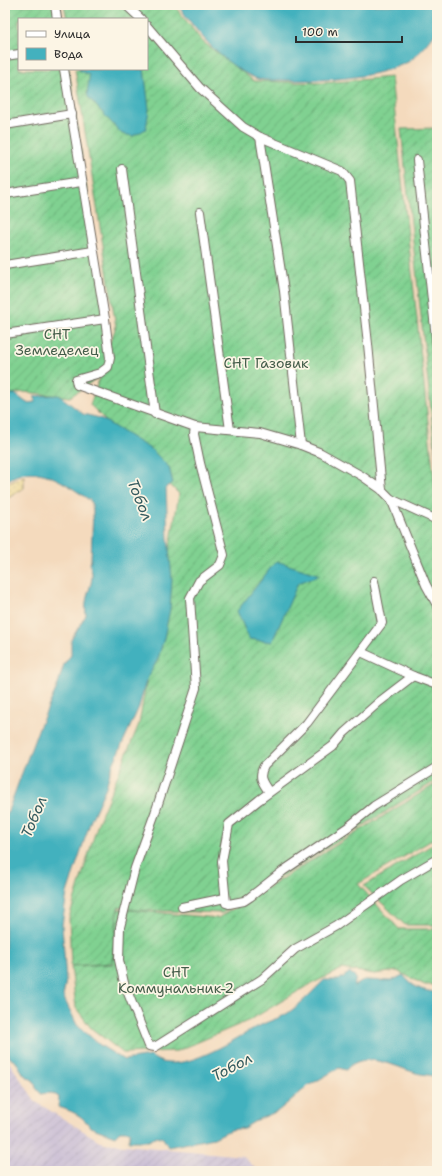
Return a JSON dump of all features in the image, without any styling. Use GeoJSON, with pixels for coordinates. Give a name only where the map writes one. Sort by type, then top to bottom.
{"type":"FeatureCollection","features":[{"type":"Feature","properties":{"kind":"street"},"geometry":{"type":"LineString","coordinates":[[55,5],[57,18]]}},
{"type":"Feature","properties":{"kind":"street"},"geometry":{"type":"LineString","coordinates":[[126,5],[140,18]]}},
{"type":"Feature","properties":{"kind":"street"},"geometry":{"type":"LineString","coordinates":[[148,27],[200,88],[242,127],[260,137],[342,171],[350,181],[382,490]]}},
{"type":"Feature","properties":{"kind":"street"},"geometry":{"type":"LineString","coordinates":[[5,56],[18,54]]}},
{"type":"Feature","properties":{"kind":"street"},"geometry":{"type":"LineString","coordinates":[[64,70],[110,358],[108,367],[100,373],[76,380],[77,385],[195,427],[260,433],[302,445],[321,453],[382,490],[391,499],[437,520]]}},
{"type":"Feature","properties":{"kind":"street"},"geometry":{"type":"LineString","coordinates":[[5,125],[72,114]]}},
{"type":"Feature","properties":{"kind":"street"},"geometry":{"type":"LineString","coordinates":[[260,137],[284,291],[302,445]]}},
{"type":"Feature","properties":{"kind":"street"},"geometry":{"type":"LineString","coordinates":[[417,160],[437,347]]}},
{"type":"Feature","properties":{"kind":"street"},"geometry":{"type":"LineString","coordinates":[[122,169],[155,414]]}},
{"type":"Feature","properties":{"kind":"street"},"geometry":{"type":"LineString","coordinates":[[5,194],[82,182]]}},
{"type":"Feature","properties":{"kind":"street"},"geometry":{"type":"LineString","coordinates":[[200,212],[230,430]]}},
{"type":"Feature","properties":{"kind":"street"},"geometry":{"type":"LineString","coordinates":[[5,265],[93,251]]}},
{"type":"Feature","properties":{"kind":"street"},"geometry":{"type":"LineString","coordinates":[[5,334],[105,319]]}},
{"type":"Feature","properties":{"kind":"street"},"geometry":{"type":"LineString","coordinates":[[195,427],[194,434],[200,463],[224,554],[220,566],[199,581],[190,598],[196,688],[135,868],[120,927],[119,960],[126,989],[149,1046],[155,1047],[262,979],[295,949],[336,926],[389,888],[437,859]]}},
{"type":"Feature","properties":{"kind":"street"},"geometry":{"type":"LineString","coordinates":[[391,499],[426,585],[437,605]]}},
{"type":"Feature","properties":{"kind":"street"},"geometry":{"type":"LineString","coordinates":[[269,792],[260,778],[260,773],[264,766],[307,723],[361,652],[383,620],[374,581]]}},
{"type":"Feature","properties":{"kind":"street"},"geometry":{"type":"LineString","coordinates":[[361,652],[413,676],[437,685]]}},
{"type":"Feature","properties":{"kind":"street"},"geometry":{"type":"LineString","coordinates":[[413,676],[379,702],[344,733],[333,746],[269,792],[229,824],[222,861],[225,898],[229,904],[244,901],[283,871],[348,827],[374,806],[437,767]]}},
{"type":"Feature","properties":{"kind":"street"},"geometry":{"type":"LineString","coordinates":[[182,907],[225,898]]}},
{"type":"Feature","properties":{"kind":"shaded area"},"geometry":{"type":"Polygon","coordinates":[[[5,1056],[36,1102],[103,1143],[243,1156],[258,1171],[5,1171],[5,1056]]]}},
{"type":"Feature","properties":{"kind":"sand"},"geometry":{"type":"Polygon","coordinates":[[[24,476],[24,488],[5,500],[5,485],[24,476]]]}},
{"type":"Feature","properties":{"kind":"green space","name":"СНТ Газовик"},"geometry":{"type":"Polygon","coordinates":[[[5,5],[60,5],[62,18],[18,18],[18,70],[69,70],[109,345],[116,327],[75,70],[148,70],[148,18],[67,18],[64,5],[174,5],[202,41],[254,81],[324,83],[391,77],[437,506],[437,780],[222,913],[135,910],[118,907],[112,963],[71,966],[69,918],[98,823],[139,724],[179,494],[90,405],[100,376],[70,397],[24,392],[5,395],[5,5]]]}},
{"type":"Feature","properties":{"kind":"green space"},"geometry":{"type":"Polygon","coordinates":[[[437,128],[437,467],[401,129],[437,128]]]}},
{"type":"Feature","properties":{"kind":"green space","name":"СНТ Коммунальник-2"},"geometry":{"type":"Polygon","coordinates":[[[437,783],[437,837],[358,884],[399,929],[437,929],[437,985],[425,985],[397,971],[375,974],[342,969],[307,986],[250,1020],[177,1051],[123,1053],[91,1028],[76,1008],[71,966],[113,964],[118,909],[218,918],[437,783]]]}},
{"type":"Feature","properties":{"kind":"green space"},"geometry":{"type":"Polygon","coordinates":[[[437,842],[437,925],[405,925],[364,886],[437,842]]]}},
{"type":"Feature","properties":{"kind":"water"},"geometry":{"type":"Polygon","coordinates":[[[178,5],[437,5],[437,31],[412,60],[378,73],[346,78],[314,80],[264,80],[255,78],[243,72],[221,56],[202,37],[178,5]]]}},
{"type":"Feature","properties":{"kind":"water"},"geometry":{"type":"Polygon","coordinates":[[[79,70],[144,70],[149,109],[146,129],[133,136],[122,134],[88,97],[87,91],[89,75],[79,70]]]}},
{"type":"Feature","properties":{"kind":"water","name":"Тобол"},"geometry":{"type":"Polygon","coordinates":[[[15,394],[27,403],[35,402],[35,396],[59,395],[83,414],[100,418],[152,450],[169,467],[173,483],[166,487],[168,538],[172,579],[170,609],[164,638],[158,659],[146,681],[139,707],[111,769],[106,787],[91,820],[67,893],[62,925],[66,981],[63,996],[77,1025],[100,1045],[124,1060],[151,1056],[162,1062],[175,1063],[204,1055],[261,1025],[284,1015],[302,1002],[324,980],[339,980],[350,972],[356,978],[354,986],[365,980],[391,981],[403,975],[410,983],[418,988],[426,991],[437,992],[437,1078],[416,1073],[380,1061],[361,1061],[353,1064],[346,1070],[339,1068],[308,1086],[278,1111],[257,1120],[244,1128],[230,1130],[214,1138],[168,1147],[163,1138],[156,1136],[149,1141],[129,1141],[130,1131],[120,1131],[115,1136],[90,1127],[76,1114],[58,1107],[59,1097],[52,1093],[41,1094],[36,1088],[34,1081],[24,1075],[17,1063],[9,1057],[7,1041],[5,1040],[5,819],[38,730],[57,687],[64,664],[71,655],[71,640],[86,615],[85,609],[92,578],[90,564],[93,510],[91,501],[71,487],[50,476],[39,473],[28,473],[17,475],[5,482],[5,395],[15,394]]]}},
{"type":"Feature","properties":{"kind":"water"},"geometry":{"type":"Polygon","coordinates":[[[276,561],[320,575],[298,583],[272,642],[249,639],[237,611],[276,561]]]}},
{"type":"Feature","properties":{"kind":"park label","name":"СНТ Земледелец"},"geometry":{"type":"Point","coordinates":[57,342]}}]}
